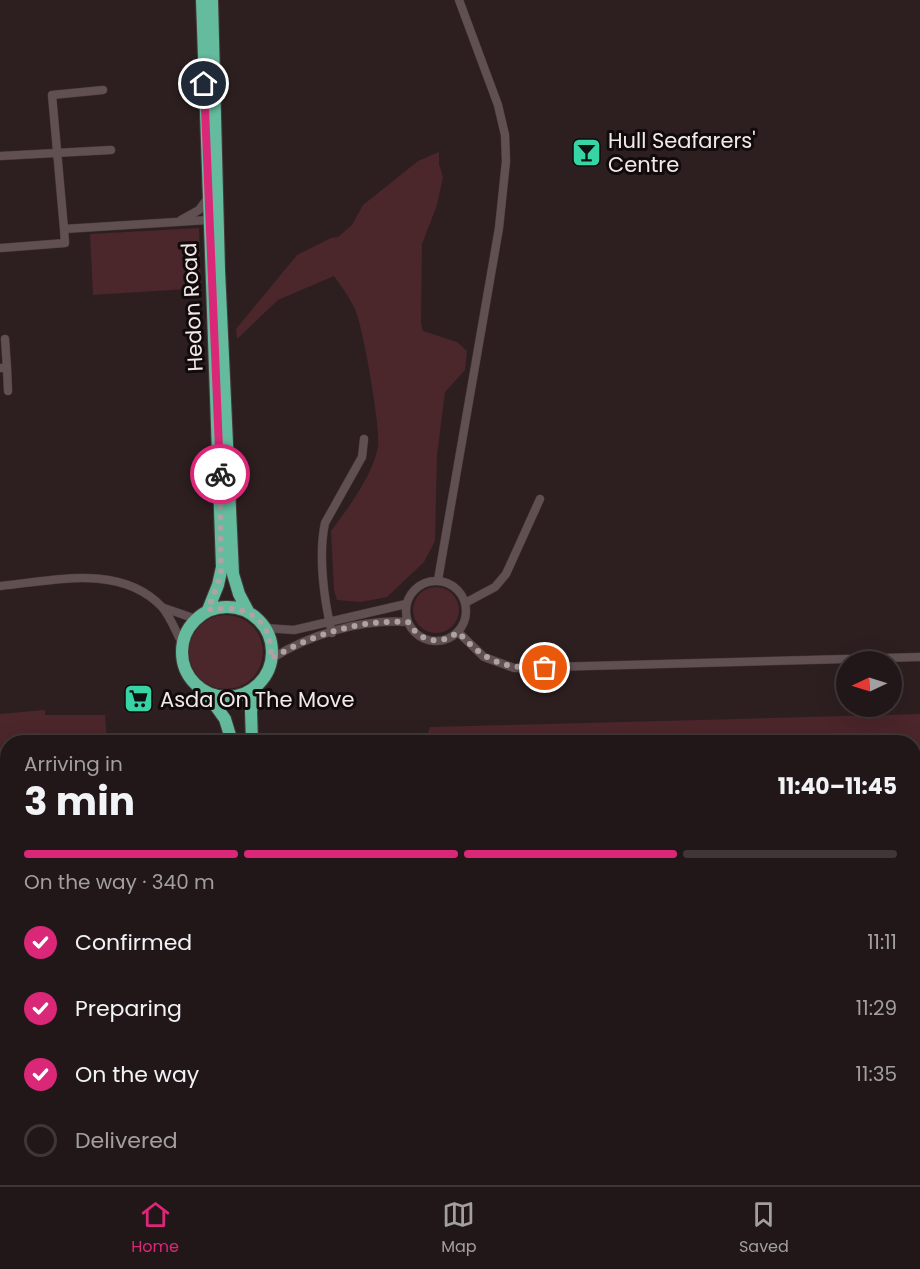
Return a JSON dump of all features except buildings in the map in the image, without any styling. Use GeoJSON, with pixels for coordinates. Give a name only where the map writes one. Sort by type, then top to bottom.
{"type":"FeatureCollection","features":[{"type":"Feature","properties":{"kind":"highway","name":"Hedon Road"},"geometry":{"type":"LineString","coordinates":[[202,0],[207,199],[222,567],[208,610]]}},
{"type":"Feature","properties":{"kind":"highway","name":"Hedon Road"},"geometry":{"type":"LineString","coordinates":[[212,0],[217,194],[233,574],[239,594],[249,613]]}},
{"type":"Feature","properties":{"kind":"highway"},"geometry":{"type":"LineString","coordinates":[[205,692],[218,697],[232,697],[246,693],[257,686],[266,674],[272,648],[265,628],[249,613],[224,607],[208,610],[196,620],[182,643],[181,653],[185,671],[205,692],[225,719],[230,735]]}},
{"type":"Feature","properties":{"kind":"highway"},"geometry":{"type":"LineString","coordinates":[[252,735],[252,711],[257,686]]}},
{"type":"Feature","properties":{"kind":"street"},"geometry":{"type":"LineString","coordinates":[[438,580],[499,228],[506,161],[506,135],[498,105],[459,0]]}},
{"type":"Feature","properties":{"kind":"street"},"geometry":{"type":"LineString","coordinates":[[1,248],[65,243],[52,95],[103,90]]}},
{"type":"Feature","properties":{"kind":"street"},"geometry":{"type":"LineString","coordinates":[[0,156],[111,150]]}},
{"type":"Feature","properties":{"kind":"street"},"geometry":{"type":"LineString","coordinates":[[177,222],[199,210],[207,199]]}},
{"type":"Feature","properties":{"kind":"street"},"geometry":{"type":"LineString","coordinates":[[64,230],[208,220]]}},
{"type":"Feature","properties":{"kind":"street"},"geometry":{"type":"LineString","coordinates":[[5,339],[3,368],[8,391]]}},
{"type":"Feature","properties":{"kind":"street"},"geometry":{"type":"LineString","coordinates":[[332,633],[321,554],[324,523],[362,457],[364,439]]}},
{"type":"Feature","properties":{"kind":"street"},"geometry":{"type":"LineString","coordinates":[[465,603],[495,587],[506,574],[540,500]]}},
{"type":"Feature","properties":{"kind":"street"},"geometry":{"type":"LineString","coordinates":[[0,586],[106,579],[126,583],[164,608],[196,620]]}},
{"type":"Feature","properties":{"kind":"street"},"geometry":{"type":"LineString","coordinates":[[438,580],[455,587],[465,603],[464,623],[458,632],[445,640],[430,640],[420,637],[408,622],[406,604],[418,586],[438,580]]}},
{"type":"Feature","properties":{"kind":"street"},"geometry":{"type":"LineString","coordinates":[[265,628],[294,630],[406,604]]}},
{"type":"Feature","properties":{"kind":"street"},"geometry":{"type":"LineString","coordinates":[[164,608],[182,643]]}},
{"type":"Feature","properties":{"kind":"street"},"geometry":{"type":"LineString","coordinates":[[271,659],[312,638],[382,622],[408,622]]}},
{"type":"Feature","properties":{"kind":"street"},"geometry":{"type":"LineString","coordinates":[[458,632],[484,657],[514,668],[920,657]]}},
{"type":"Feature","properties":{"kind":"shaded area"},"geometry":{"type":"Polygon","coordinates":[[[439,152],[439,164],[443,177],[437,205],[422,244],[421,323],[423,331],[457,342],[467,351],[465,370],[445,392],[437,455],[435,541],[424,562],[387,597],[361,602],[337,600],[334,590],[331,531],[365,480],[378,447],[371,381],[364,341],[355,310],[334,276],[278,300],[237,339],[236,329],[297,255],[331,238],[338,237],[352,225],[363,205],[418,161],[439,152]]]}},
{"type":"Feature","properties":{"kind":"shaded area"},"geometry":{"type":"Polygon","coordinates":[[[199,228],[201,288],[93,295],[90,234],[199,228]]]}},
{"type":"Feature","properties":{"kind":"shaded area"},"geometry":{"type":"Polygon","coordinates":[[[436,587],[445,588],[453,593],[458,601],[458,619],[453,627],[445,632],[436,633],[427,632],[419,627],[414,619],[413,610],[414,601],[419,593],[427,588],[436,587]]]}},
{"type":"Feature","properties":{"kind":"shaded area"},"geometry":{"type":"Polygon","coordinates":[[[226,615],[240,618],[252,626],[260,638],[263,652],[260,666],[252,678],[240,686],[226,689],[212,686],[200,678],[192,666],[189,652],[192,638],[200,626],[212,618],[226,615]]]}},
{"type":"Feature","properties":{"kind":"shaded area"},"geometry":{"type":"Polygon","coordinates":[[[45,710],[45,715],[105,715],[107,735],[0,735],[0,714],[45,710]]]}},
{"type":"Feature","properties":{"kind":"shaded area"},"geometry":{"type":"Polygon","coordinates":[[[902,714],[920,714],[920,735],[427,735],[430,727],[836,716],[902,717],[902,714]]]}},
{"type":"Feature","properties":{"kind":"way so far"},"geometry":{"type":"LineString","coordinates":[[220,474],[222,567],[216,592],[208,610],[224,607],[237,608],[258,620],[265,628],[269,638],[272,648],[271,659],[312,638],[393,621],[408,622],[420,637],[430,640],[445,640],[458,632],[484,657],[503,666],[545,668]]}},
{"type":"Feature","properties":{"kind":"place","name":"Hull Seafarers' Centre"},"geometry":{"type":"Point","coordinates":[587,152]}},
{"type":"Feature","properties":{"kind":"place","name":"Asda On The Move"},"geometry":{"type":"Point","coordinates":[139,699]}},
{"type":"Feature","properties":{"kind":"route"},"geometry":{"type":"LineString","coordinates":[[204,84],[220,474]]}}]}
